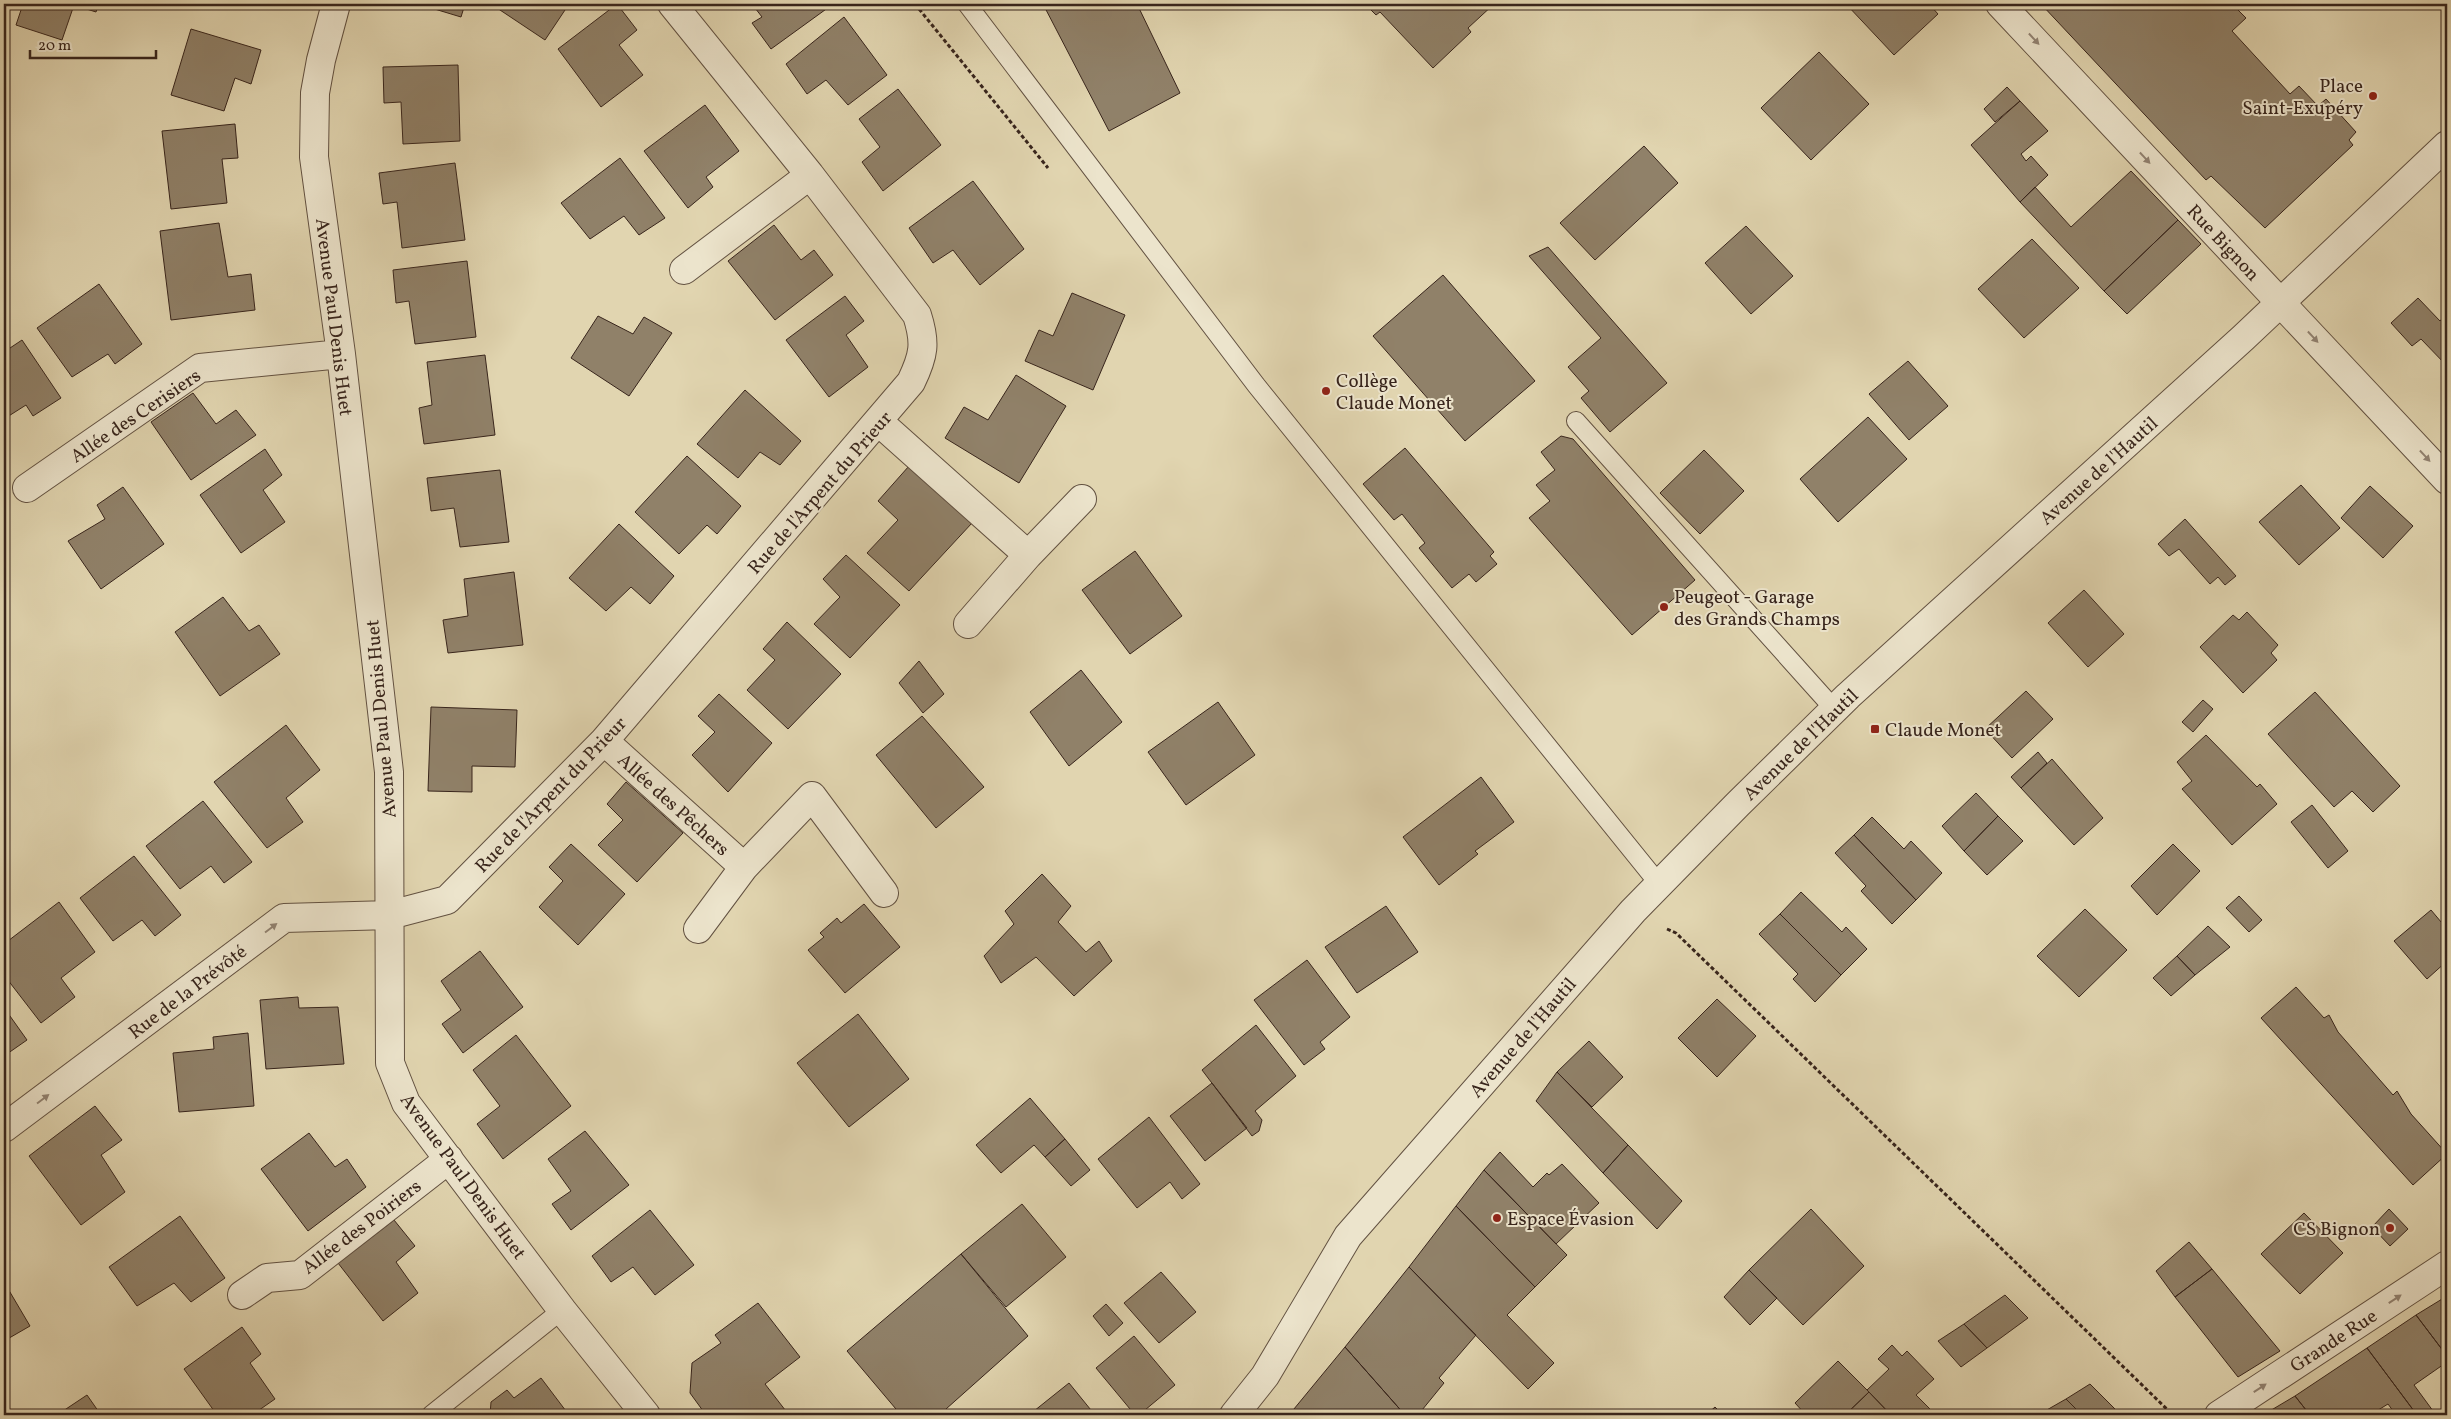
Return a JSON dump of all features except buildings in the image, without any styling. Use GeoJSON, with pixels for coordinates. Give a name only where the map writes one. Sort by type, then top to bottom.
{"type":"FeatureCollection","features":[{"type":"Feature","properties":{"kind":"street","name":"Avenue Paul Denis Huet"},"geometry":{"type":"LineString","coordinates":[[336,4],[321,60],[315,93],[314,157],[341,354],[388,772],[390,1063],[406,1103],[562,1310],[646,1415]]}},
{"type":"Feature","properties":{"kind":"street","name":"Rue de l'Arpent du Prieur"},"geometry":{"type":"LineString","coordinates":[[390,915],[447,900],[604,741],[879,422],[912,382],[921,360],[924,336],[917,314],[810,175],[672,4]]}},
{"type":"Feature","properties":{"kind":"street","name":"Rue Bignon"},"geometry":{"type":"LineString","coordinates":[[2000,4],[2447,480]]}},
{"type":"Feature","properties":{"kind":"street","name":"Avenue de l'Hautil"},"geometry":{"type":"LineString","coordinates":[[1234,1415],[1265,1376],[1348,1236],[1633,911],[1738,804],[1835,710],[2280,302],[2447,145]]}},
{"type":"Feature","properties":{"kind":"street"},"geometry":{"type":"LineString","coordinates":[[684,270],[810,175]]}},
{"type":"Feature","properties":{"kind":"street","name":"Allée des Cerisiers"},"geometry":{"type":"LineString","coordinates":[[27,488],[200,368],[341,354]]}},
{"type":"Feature","properties":{"kind":"street"},"geometry":{"type":"LineString","coordinates":[[879,422],[1028,555]]}},
{"type":"Feature","properties":{"kind":"street"},"geometry":{"type":"LineString","coordinates":[[968,624],[1028,555],[1082,499]]}},
{"type":"Feature","properties":{"kind":"street","name":"Allée des Pêchers"},"geometry":{"type":"LineString","coordinates":[[604,741],[744,866]]}},
{"type":"Feature","properties":{"kind":"street","name":"Allée des Pêchers"},"geometry":{"type":"LineString","coordinates":[[698,929],[744,866],[812,796],[884,893]]}},
{"type":"Feature","properties":{"kind":"street","name":"Rue de la Prévôté"},"geometry":{"type":"LineString","coordinates":[[4,1128],[284,918],[390,915]]}},
{"type":"Feature","properties":{"kind":"street","name":"Allée des Poiriers"},"geometry":{"type":"LineString","coordinates":[[242,1295],[267,1278],[300,1275],[449,1158]]}},
{"type":"Feature","properties":{"kind":"street","name":"Grande Rue"},"geometry":{"type":"LineString","coordinates":[[2219,1415],[2447,1265]]}},
{"type":"Feature","properties":{"kind":"lane"},"geometry":{"type":"LineString","coordinates":[[967,4],[1256,385],[1659,884]]}},
{"type":"Feature","properties":{"kind":"lane"},"geometry":{"type":"LineString","coordinates":[[1576,421],[1835,710]]}},
{"type":"Feature","properties":{"kind":"lane"},"geometry":{"type":"LineString","coordinates":[[431,1415],[562,1310]]}},
{"type":"Feature","properties":{"kind":"path"},"geometry":{"type":"LineString","coordinates":[[1633,911],[1676,933],[2172,1415]]}},
{"type":"Feature","properties":{"kind":"place","name":"Place Saint-Exupéry"},"geometry":{"type":"Point","coordinates":[2373,96]}},
{"type":"Feature","properties":{"kind":"place","name":"Collège Claude Monet"},"geometry":{"type":"Point","coordinates":[1326,391]}},
{"type":"Feature","properties":{"kind":"place","name":"Peugeot - Garage des Grands Champs"},"geometry":{"type":"Point","coordinates":[1664,607]}},
{"type":"Feature","properties":{"kind":"place","name":"Claude Monet"},"geometry":{"type":"Point","coordinates":[1875,729]}},
{"type":"Feature","properties":{"kind":"place","name":"Espace Évasion"},"geometry":{"type":"Point","coordinates":[1497,1218]}},
{"type":"Feature","properties":{"kind":"place","name":"CS Bignon"},"geometry":{"type":"Point","coordinates":[2390,1228]}}]}
